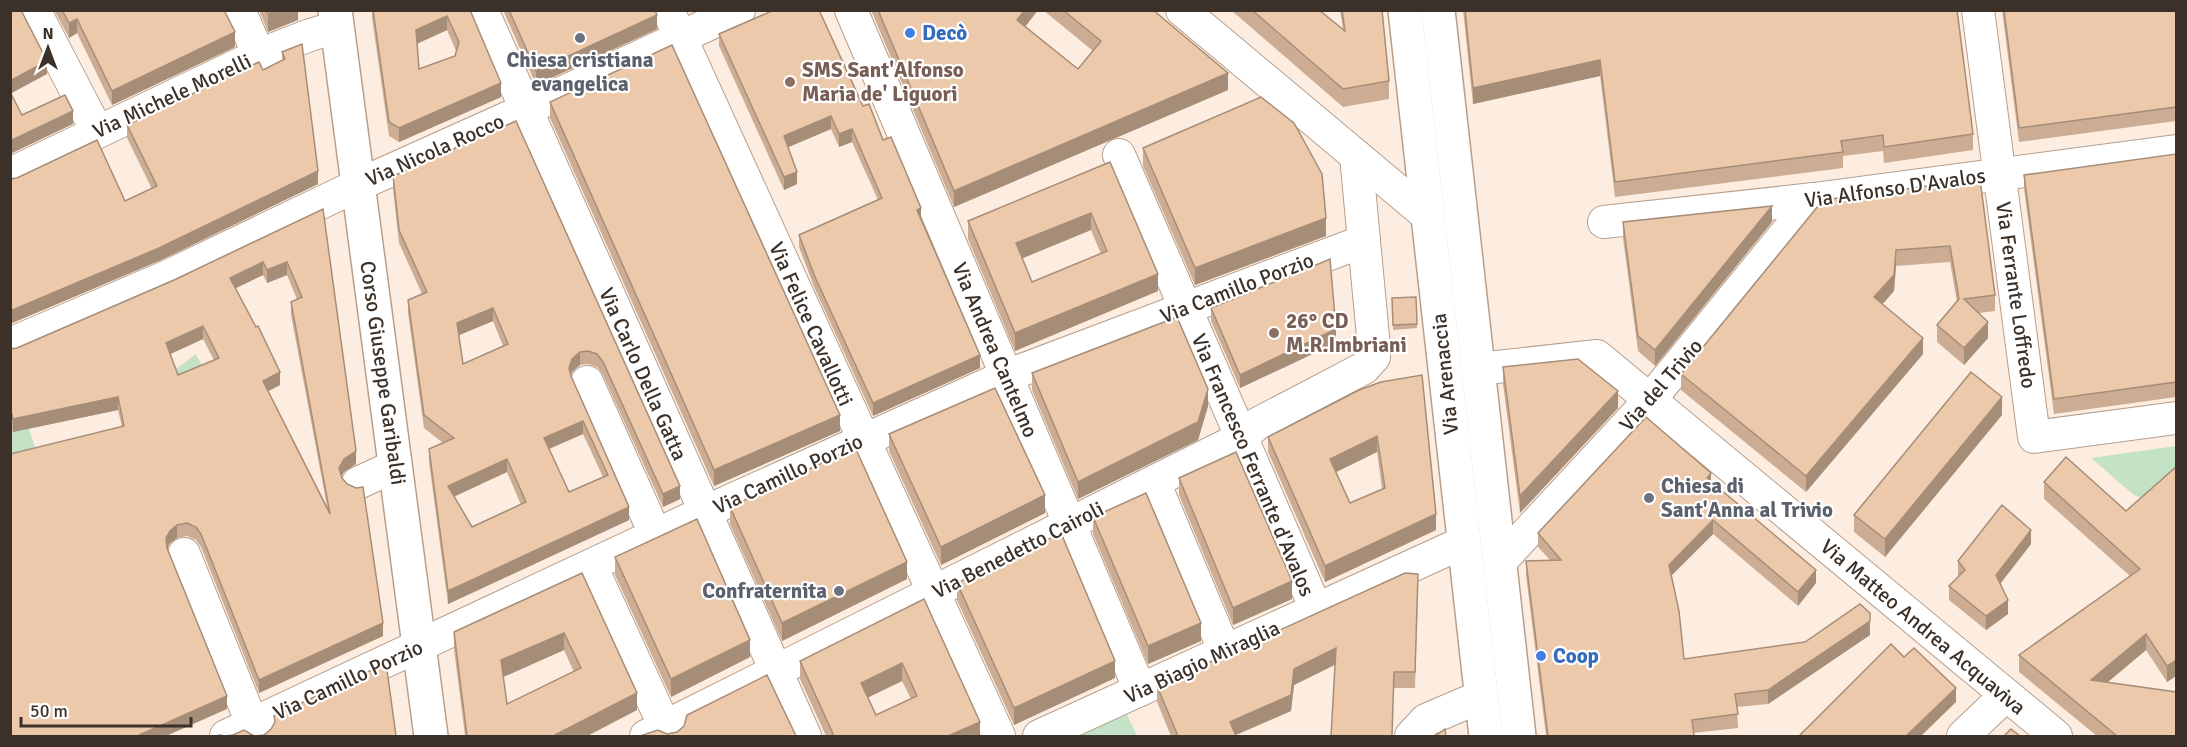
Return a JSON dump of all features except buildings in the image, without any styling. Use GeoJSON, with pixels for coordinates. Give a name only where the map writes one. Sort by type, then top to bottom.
{"type":"FeatureCollection","features":[{"type":"Feature","properties":{"kind":"main road","name":"Via Arenaccia"},"geometry":{"type":"LineString","coordinates":[[1405,10],[1486,736]]}},
{"type":"Feature","properties":{"kind":"main road","name":"Via Arenaccia"},"geometry":{"type":"LineString","coordinates":[[1438,10],[1519,736]]}},
{"type":"Feature","properties":{"kind":"main road","name":"Corso Giuseppe Garibaldi"},"geometry":{"type":"LineString","coordinates":[[336,19],[431,736]]}},
{"type":"Feature","properties":{"kind":"street"},"geometry":{"type":"LineString","coordinates":[[34,10],[97,131]]}},
{"type":"Feature","properties":{"kind":"street"},"geometry":{"type":"LineString","coordinates":[[239,10],[259,55]]}},
{"type":"Feature","properties":{"kind":"street","name":"Via Carlo Della Gatta"},"geometry":{"type":"LineString","coordinates":[[482,10],[805,736]]}},
{"type":"Feature","properties":{"kind":"street","name":"Via Nicola Rocco"},"geometry":{"type":"LineString","coordinates":[[10,344],[166,277],[358,184],[525,110],[675,24],[739,10]]}},
{"type":"Feature","properties":{"kind":"street","name":"Via Andrea Cantelmo"},"geometry":{"type":"LineString","coordinates":[[851,10],[1140,690]]}},
{"type":"Feature","properties":{"kind":"street"},"geometry":{"type":"LineString","coordinates":[[1182,10],[1428,216]]}},
{"type":"Feature","properties":{"kind":"street","name":"Via Ferrante Loffredo"},"geometry":{"type":"LineString","coordinates":[[1978,10],[2034,436],[2176,418]]}},
{"type":"Feature","properties":{"kind":"street","name":"Via Michele Morelli"},"geometry":{"type":"LineString","coordinates":[[10,174],[259,55],[310,35],[336,19]]}},
{"type":"Feature","properties":{"kind":"street","name":"Via Felice Cavallotti"},"geometry":{"type":"LineString","coordinates":[[675,24],[999,736]]}},
{"type":"Feature","properties":{"kind":"street","name":"Via Alfonso D'Avalos"},"geometry":{"type":"LineString","coordinates":[[1609,222],[1814,199],[2176,150]]}},
{"type":"Feature","properties":{"kind":"street","name":"Via Francesco Ferrante d'Avalos"},"geometry":{"type":"LineString","coordinates":[[1119,155],[1316,609]]}},
{"type":"Feature","properties":{"kind":"street"},"geometry":{"type":"LineString","coordinates":[[1356,156],[1364,241]]}},
{"type":"Feature","properties":{"kind":"street"},"geometry":{"type":"LineString","coordinates":[[1360,201],[1391,185]]}},
{"type":"Feature","properties":{"kind":"street","name":"Via del Trivio"},"geometry":{"type":"LineString","coordinates":[[1500,562],[1649,402],[1814,199]]}},
{"type":"Feature","properties":{"kind":"street","name":"Via Camillo Porzio"},"geometry":{"type":"LineString","coordinates":[[245,732],[705,512],[1006,375],[1364,241]]}},
{"type":"Feature","properties":{"kind":"street","name":"Via Benedetto Cairoli"},"geometry":{"type":"LineString","coordinates":[[660,733],[776,671],[1241,438],[1257,424],[1364,368],[1374,357],[1374,347],[1364,241]]}},
{"type":"Feature","properties":{"kind":"street","name":"Via Matteo Andrea Acquaviva"},"geometry":{"type":"LineString","coordinates":[[1478,369],[1597,356],[1649,402],[2056,736]]}},
{"type":"Feature","properties":{"kind":"street"},"geometry":{"type":"LineString","coordinates":[[588,382],[656,536]]}},
{"type":"Feature","properties":{"kind":"street"},"geometry":{"type":"LineString","coordinates":[[358,483],[395,465]]}},
{"type":"Feature","properties":{"kind":"street"},"geometry":{"type":"LineString","coordinates":[[1154,482],[1225,652]]}},
{"type":"Feature","properties":{"kind":"street","name":"Via Biagio Miraglia"},"geometry":{"type":"LineString","coordinates":[[1039,736],[1464,542]]}},
{"type":"Feature","properties":{"kind":"street"},"geometry":{"type":"LineString","coordinates":[[184,554],[245,732]]}},
{"type":"Feature","properties":{"kind":"street"},"geometry":{"type":"LineString","coordinates":[[591,566],[660,733]]}},
{"type":"Feature","properties":{"kind":"street"},"geometry":{"type":"LineString","coordinates":[[1963,736],[2006,695]]}},
{"type":"Feature","properties":{"kind":"street"},"geometry":{"type":"LineString","coordinates":[[1411,736],[1426,720],[1482,696]]}},
{"type":"Feature","properties":{"kind":"green space"},"geometry":{"type":"Polygon","coordinates":[[[196,354],[207,376],[178,388],[172,372],[196,354]]]}},
{"type":"Feature","properties":{"kind":"green space"},"geometry":{"type":"Polygon","coordinates":[[[10,424],[29,429],[39,460],[10,459],[10,424]]]}},
{"type":"Feature","properties":{"kind":"green space"},"geometry":{"type":"Polygon","coordinates":[[[2176,446],[2176,473],[2142,498],[2134,495],[2091,458],[2176,446]]]}},
{"type":"Feature","properties":{"kind":"green space"},"geometry":{"type":"Polygon","coordinates":[[[1125,710],[1137,736],[1068,736],[1125,710]]]}},
{"type":"Feature","properties":{"kind":"place","name":"Decò"},"geometry":{"type":"Point","coordinates":[910,33]}},
{"type":"Feature","properties":{"kind":"place","name":"Chiesa cristiana evangelica"},"geometry":{"type":"Point","coordinates":[580,38]}},
{"type":"Feature","properties":{"kind":"place","name":"SMS Sant'Alfonso Maria de' Liguori"},"geometry":{"type":"Point","coordinates":[790,82]}},
{"type":"Feature","properties":{"kind":"place","name":"26° CD M.R.Imbriani"},"geometry":{"type":"Point","coordinates":[1274,333]}},
{"type":"Feature","properties":{"kind":"place","name":"Chiesa di Sant'Anna al Trivio"},"geometry":{"type":"Point","coordinates":[1649,498]}},
{"type":"Feature","properties":{"kind":"place","name":"Confraternita"},"geometry":{"type":"Point","coordinates":[839,591]}},
{"type":"Feature","properties":{"kind":"place","name":"Coop"},"geometry":{"type":"Point","coordinates":[1541,656]}}]}
